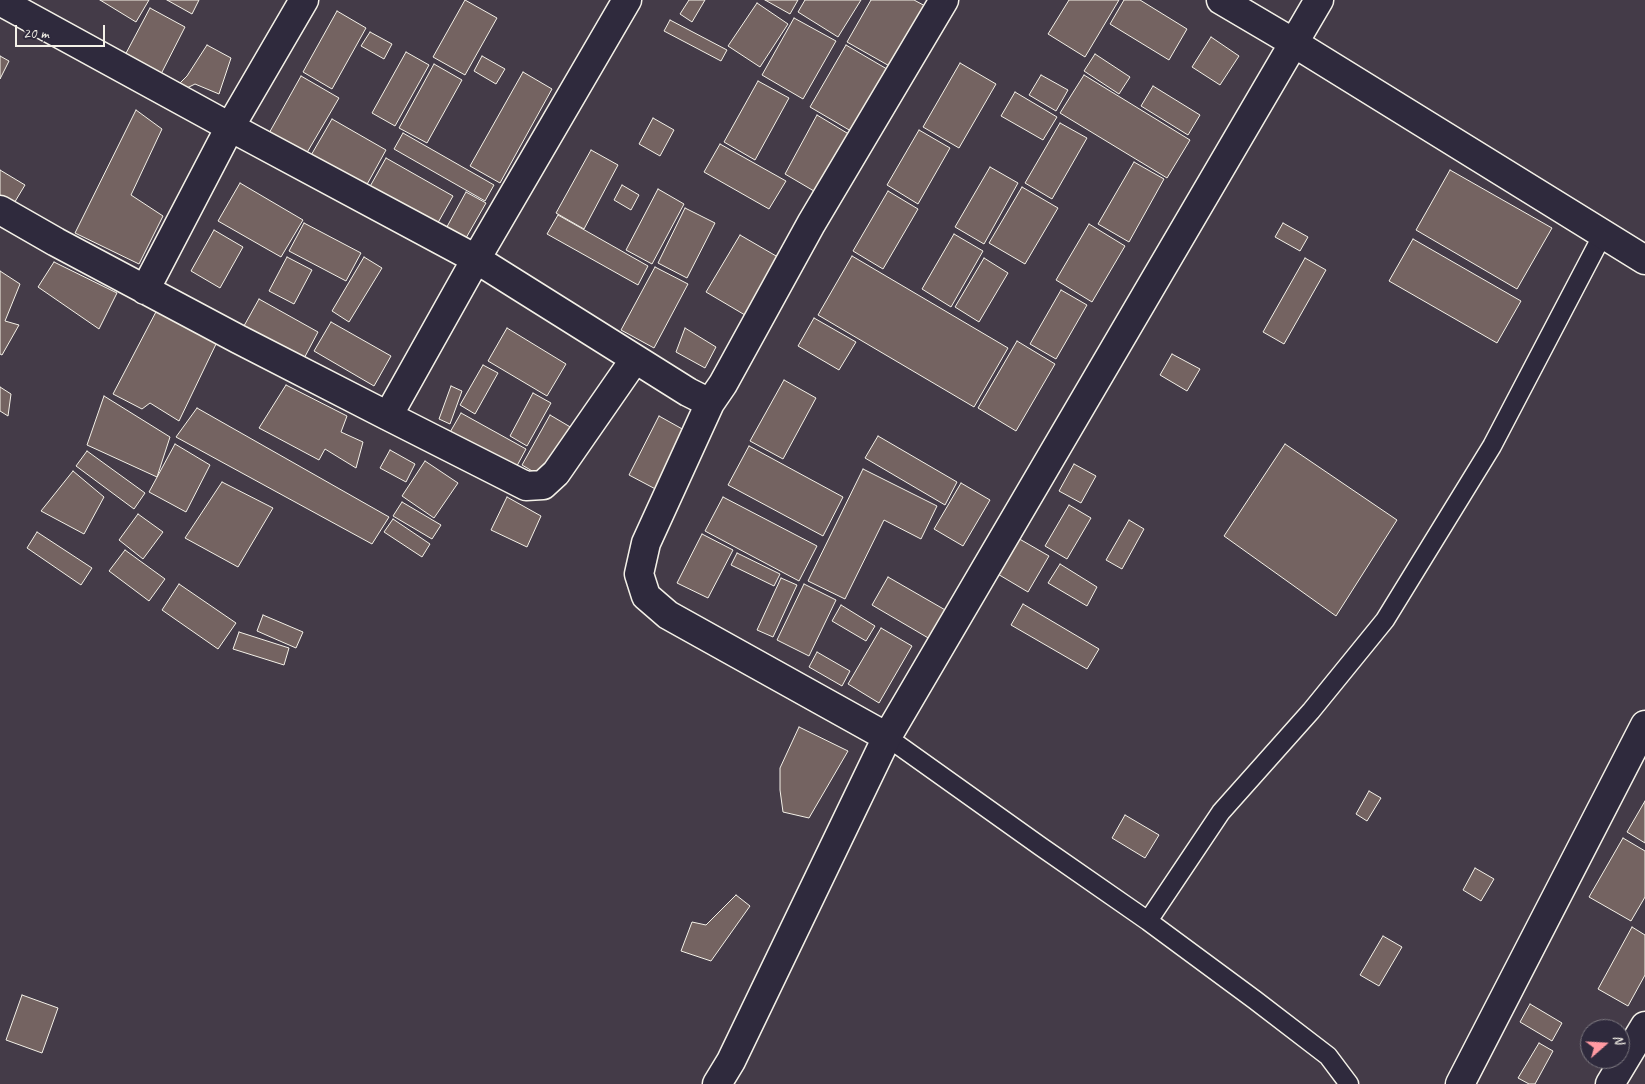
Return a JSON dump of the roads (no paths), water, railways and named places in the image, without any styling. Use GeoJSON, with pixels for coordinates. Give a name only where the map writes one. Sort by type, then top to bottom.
{"type":"FeatureCollection","features":[{"type":"Feature","properties":{"kind":"street"},"geometry":{"type":"LineString","coordinates":[[145,290],[230,127],[304,0]]}},
{"type":"Feature","properties":{"kind":"street"},"geometry":{"type":"LineString","coordinates":[[388,416],[476,259],[627,0]]}},
{"type":"Feature","properties":{"kind":"street"},"geometry":{"type":"LineString","coordinates":[[887,737],[668,615],[646,596],[638,574],[646,543],[710,403],[723,384],[811,224],[944,0]]}},
{"type":"Feature","properties":{"kind":"street"},"geometry":{"type":"LineString","coordinates":[[1221,0],[1294,43],[1645,260]]}},
{"type":"Feature","properties":{"kind":"street"},"geometry":{"type":"LineString","coordinates":[[717,1084],[735,1052],[887,737],[1319,0]]}},
{"type":"Feature","properties":{"kind":"street"},"geometry":{"type":"LineString","coordinates":[[0,1],[476,259],[688,392],[710,403]]}},
{"type":"Feature","properties":{"kind":"street"},"geometry":{"type":"LineString","coordinates":[[0,210],[145,290],[526,486],[543,485],[556,473],[635,359]]}},
{"type":"Feature","properties":{"kind":"street"},"geometry":{"type":"LineString","coordinates":[[1460,1084],[1645,725]]}},
{"type":"Feature","properties":{"kind":"street"},"geometry":{"type":"LineString","coordinates":[[1610,1084],[1645,1026]]}},
{"type":"Feature","properties":{"kind":"lane"},"geometry":{"type":"LineString","coordinates":[[1148,921],[1221,812],[1311,711],[1385,620],[1492,446],[1603,234]]}},
{"type":"Feature","properties":{"kind":"lane"},"geometry":{"type":"LineString","coordinates":[[887,737],[1148,921],[1328,1056],[1349,1084]]}}]}
